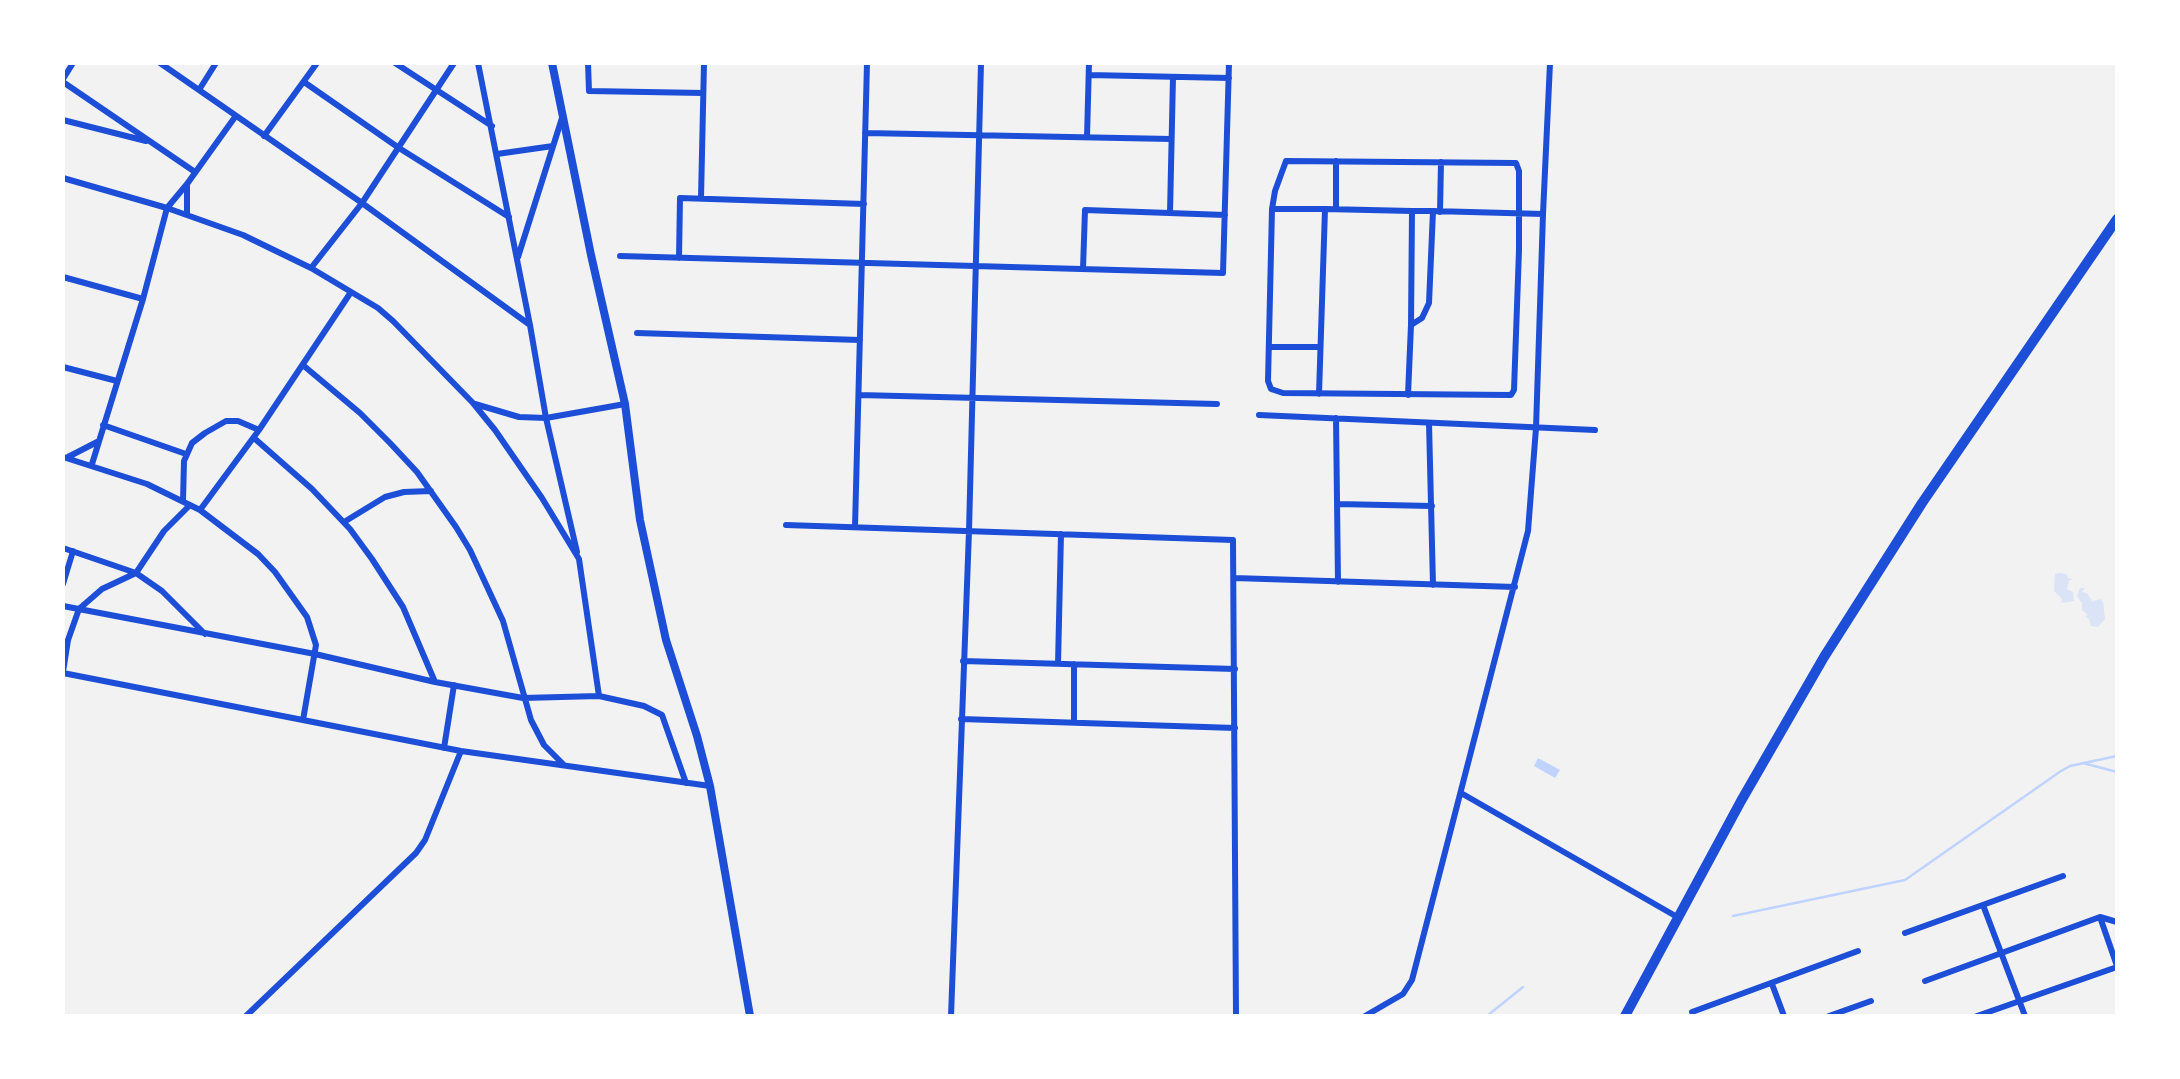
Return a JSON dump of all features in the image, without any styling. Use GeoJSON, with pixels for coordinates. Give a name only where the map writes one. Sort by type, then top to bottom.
{"type":"FeatureCollection","features":[{"type":"Feature","properties":{"kind":"main road"},"geometry":{"type":"LineString","coordinates":[[1625,1016],[1815,672],[1987,407],[2117,219]]}},
{"type":"Feature","properties":{"kind":"street"},"geometry":{"type":"LineString","coordinates":[[74,63],[63,80],[195,172]]}},
{"type":"Feature","properties":{"kind":"street"},"geometry":{"type":"LineString","coordinates":[[160,63],[362,203],[530,325]]}},
{"type":"Feature","properties":{"kind":"street"},"geometry":{"type":"LineString","coordinates":[[199,90],[216,63]]}},
{"type":"Feature","properties":{"kind":"street"},"geometry":{"type":"LineString","coordinates":[[264,135],[317,63]]}},
{"type":"Feature","properties":{"kind":"street"},"geometry":{"type":"LineString","coordinates":[[395,63],[492,126]]}},
{"type":"Feature","properties":{"kind":"street"},"geometry":{"type":"LineString","coordinates":[[312,268],[362,203],[454,63]]}},
{"type":"Feature","properties":{"kind":"street"},"geometry":{"type":"LineString","coordinates":[[478,63],[546,418],[579,559],[599,696]]}},
{"type":"Feature","properties":{"kind":"street"},"geometry":{"type":"LineString","coordinates":[[552,63],[625,404],[640,520],[666,640],[710,786],[751,1016]]}},
{"type":"Feature","properties":{"kind":"street"},"geometry":{"type":"LineString","coordinates":[[588,63],[589,91],[703,93]]}},
{"type":"Feature","properties":{"kind":"street"},"geometry":{"type":"LineString","coordinates":[[701,198],[704,63]]}},
{"type":"Feature","properties":{"kind":"street"},"geometry":{"type":"LineString","coordinates":[[855,527],[867,63]]}},
{"type":"Feature","properties":{"kind":"street"},"geometry":{"type":"LineString","coordinates":[[951,1016],[969,531],[981,63]]}},
{"type":"Feature","properties":{"kind":"street"},"geometry":{"type":"LineString","coordinates":[[1087,137],[1089,63]]}},
{"type":"Feature","properties":{"kind":"street"},"geometry":{"type":"LineString","coordinates":[[620,256],[1223,273],[1229,63]]}},
{"type":"Feature","properties":{"kind":"street"},"geometry":{"type":"LineString","coordinates":[[1365,1016],[1403,994],[1412,980],[1529,525],[1536,428],[1550,63]]}},
{"type":"Feature","properties":{"kind":"street"},"geometry":{"type":"LineString","coordinates":[[1089,75],[1229,78]]}},
{"type":"Feature","properties":{"kind":"street"},"geometry":{"type":"LineString","coordinates":[[1170,213],[1173,77]]}},
{"type":"Feature","properties":{"kind":"street"},"geometry":{"type":"LineString","coordinates":[[304,82],[399,148],[509,217]]}},
{"type":"Feature","properties":{"kind":"street"},"geometry":{"type":"LineString","coordinates":[[517,260],[563,116]]}},
{"type":"Feature","properties":{"kind":"street"},"geometry":{"type":"LineString","coordinates":[[92,464],[143,299],[167,208],[235,117]]}},
{"type":"Feature","properties":{"kind":"street"},"geometry":{"type":"LineString","coordinates":[[63,120],[151,142]]}},
{"type":"Feature","properties":{"kind":"street"},"geometry":{"type":"LineString","coordinates":[[865,133],[1171,139]]}},
{"type":"Feature","properties":{"kind":"street"},"geometry":{"type":"LineString","coordinates":[[497,154],[553,146]]}},
{"type":"Feature","properties":{"kind":"street"},"geometry":{"type":"LineString","coordinates":[[1286,161],[1336,161],[1516,163],[1519,171],[1519,214],[1513,393],[1501,397],[1319,394],[1283,393],[1271,389],[1268,380],[1272,209],[1275,191],[1286,161]]}},
{"type":"Feature","properties":{"kind":"street"},"geometry":{"type":"LineString","coordinates":[[1336,161],[1336,209]]}},
{"type":"Feature","properties":{"kind":"street"},"geometry":{"type":"LineString","coordinates":[[1411,325],[1422,318],[1429,303],[1441,162]]}},
{"type":"Feature","properties":{"kind":"street"},"geometry":{"type":"LineString","coordinates":[[63,178],[167,208],[243,235],[312,268],[387,315],[473,403],[524,471],[579,559]]}},
{"type":"Feature","properties":{"kind":"street"},"geometry":{"type":"LineString","coordinates":[[187,184],[187,215]]}},
{"type":"Feature","properties":{"kind":"street"},"geometry":{"type":"LineString","coordinates":[[678,258],[680,198],[864,204]]}},
{"type":"Feature","properties":{"kind":"street"},"geometry":{"type":"LineString","coordinates":[[1272,209],[1543,214]]}},
{"type":"Feature","properties":{"kind":"street"},"geometry":{"type":"LineString","coordinates":[[1319,394],[1325,209]]}},
{"type":"Feature","properties":{"kind":"street"},"geometry":{"type":"LineString","coordinates":[[1083,269],[1085,210],[1225,215]]}},
{"type":"Feature","properties":{"kind":"street"},"geometry":{"type":"LineString","coordinates":[[1408,395],[1412,211]]}},
{"type":"Feature","properties":{"kind":"street"},"geometry":{"type":"LineString","coordinates":[[63,277],[143,299]]}},
{"type":"Feature","properties":{"kind":"street"},"geometry":{"type":"LineString","coordinates":[[200,510],[304,366],[351,292]]}},
{"type":"Feature","properties":{"kind":"street"},"geometry":{"type":"LineString","coordinates":[[637,333],[860,340]]}},
{"type":"Feature","properties":{"kind":"street"},"geometry":{"type":"LineString","coordinates":[[1269,347],[1320,347]]}},
{"type":"Feature","properties":{"kind":"street"},"geometry":{"type":"LineString","coordinates":[[63,366],[117,382]]}},
{"type":"Feature","properties":{"kind":"street"},"geometry":{"type":"LineString","coordinates":[[304,366],[360,413],[390,443],[431,491],[470,550],[503,621],[523,698],[537,733],[544,745],[564,765]]}},
{"type":"Feature","properties":{"kind":"street"},"geometry":{"type":"LineString","coordinates":[[859,395],[1217,404]]}},
{"type":"Feature","properties":{"kind":"street"},"geometry":{"type":"LineString","coordinates":[[473,403],[519,417],[546,418],[625,404]]}},
{"type":"Feature","properties":{"kind":"street"},"geometry":{"type":"LineString","coordinates":[[1259,415],[1595,430]]}},
{"type":"Feature","properties":{"kind":"street"},"geometry":{"type":"LineString","coordinates":[[1336,418],[1338,582]]}},
{"type":"Feature","properties":{"kind":"street"},"geometry":{"type":"LineString","coordinates":[[183,500],[186,454],[198,438],[226,421],[237,421],[259,430]]}},
{"type":"Feature","properties":{"kind":"street"},"geometry":{"type":"LineString","coordinates":[[1429,423],[1433,584]]}},
{"type":"Feature","properties":{"kind":"street"},"geometry":{"type":"LineString","coordinates":[[103,425],[186,454]]}},
{"type":"Feature","properties":{"kind":"street"},"geometry":{"type":"LineString","coordinates":[[254,438],[294,471],[344,522],[372,559],[403,607],[435,682]]}},
{"type":"Feature","properties":{"kind":"street"},"geometry":{"type":"LineString","coordinates":[[65,457],[97,442]]}},
{"type":"Feature","properties":{"kind":"street"},"geometry":{"type":"LineString","coordinates":[[65,457],[147,484],[183,500],[258,554],[275,572],[307,617],[316,645],[303,720]]}},
{"type":"Feature","properties":{"kind":"street"},"geometry":{"type":"LineString","coordinates":[[344,522],[385,497],[404,492],[431,491]]}},
{"type":"Feature","properties":{"kind":"street"},"geometry":{"type":"LineString","coordinates":[[1337,504],[1432,506]]}},
{"type":"Feature","properties":{"kind":"street"},"geometry":{"type":"LineString","coordinates":[[190,505],[164,531],[136,573],[102,589],[79,609],[68,640],[63,672],[461,751],[710,786]]}},
{"type":"Feature","properties":{"kind":"street"},"geometry":{"type":"LineString","coordinates":[[786,525],[1233,540],[1236,1016]]}},
{"type":"Feature","properties":{"kind":"street"},"geometry":{"type":"LineString","coordinates":[[1058,664],[1061,534]]}},
{"type":"Feature","properties":{"kind":"street"},"geometry":{"type":"LineString","coordinates":[[63,548],[136,573],[162,591],[206,634]]}},
{"type":"Feature","properties":{"kind":"street"},"geometry":{"type":"LineString","coordinates":[[63,584],[73,551]]}},
{"type":"Feature","properties":{"kind":"street"},"geometry":{"type":"LineString","coordinates":[[1234,579],[1515,587]]}},
{"type":"Feature","properties":{"kind":"street"},"geometry":{"type":"LineString","coordinates":[[63,606],[314,654],[435,682],[523,698],[599,696],[645,706],[663,715],[686,783]]}},
{"type":"Feature","properties":{"kind":"street"},"geometry":{"type":"LineString","coordinates":[[963,662],[1235,669]]}},
{"type":"Feature","properties":{"kind":"street"},"geometry":{"type":"LineString","coordinates":[[1074,664],[1074,722]]}},
{"type":"Feature","properties":{"kind":"street"},"geometry":{"type":"LineString","coordinates":[[444,748],[454,685]]}},
{"type":"Feature","properties":{"kind":"street"},"geometry":{"type":"LineString","coordinates":[[961,719],[1235,728]]}},
{"type":"Feature","properties":{"kind":"street"},"geometry":{"type":"LineString","coordinates":[[246,1016],[416,853],[425,840],[461,751]]}},
{"type":"Feature","properties":{"kind":"street"},"geometry":{"type":"LineString","coordinates":[[1461,793],[1679,918]]}},
{"type":"Feature","properties":{"kind":"street"},"geometry":{"type":"LineString","coordinates":[[1905,933],[2063,876]]}},
{"type":"Feature","properties":{"kind":"street"},"geometry":{"type":"LineString","coordinates":[[1983,905],[2025,1016]]}},
{"type":"Feature","properties":{"kind":"street"},"geometry":{"type":"LineString","coordinates":[[1976,1016],[2117,966],[2100,918]]}},
{"type":"Feature","properties":{"kind":"street"},"geometry":{"type":"LineString","coordinates":[[1925,981],[2100,918],[2117,922]]}},
{"type":"Feature","properties":{"kind":"street"},"geometry":{"type":"LineString","coordinates":[[1692,1012],[1857,951]]}},
{"type":"Feature","properties":{"kind":"street"},"geometry":{"type":"LineString","coordinates":[[1772,984],[1784,1016]]}},
{"type":"Feature","properties":{"kind":"street"},"geometry":{"type":"LineString","coordinates":[[1829,1016],[1871,1001]]}},
{"type":"Feature","properties":{"kind":"shaded area"},"geometry":{"type":"Polygon","coordinates":[[[2060,573],[2073,579],[2069,581],[2067,589],[2073,592],[2074,601],[2061,603],[2062,599],[2054,591],[2055,574],[2060,573]]]}},
{"type":"Feature","properties":{"kind":"shaded area"},"geometry":{"type":"Polygon","coordinates":[[[2080,588],[2085,588],[2082,592],[2087,593],[2092,601],[2101,599],[2103,602],[2105,619],[2098,627],[2091,626],[2087,614],[2082,610],[2082,603],[2077,596],[2080,588]]]}},
{"type":"Feature","properties":{"kind":"water"},"geometry":{"type":"Polygon","coordinates":[[[1538,758],[1560,770],[1555,778],[1534,766],[1538,758]]]}},
{"type":"Feature","properties":{"kind":"waterway"},"geometry":{"type":"LineString","coordinates":[[1733,916],[1905,880],[2061,771],[2070,766],[2117,756]]}},
{"type":"Feature","properties":{"kind":"waterway"},"geometry":{"type":"LineString","coordinates":[[2083,763],[2117,772]]}},
{"type":"Feature","properties":{"kind":"waterway"},"geometry":{"type":"LineString","coordinates":[[1487,1016],[1523,987]]}}]}
